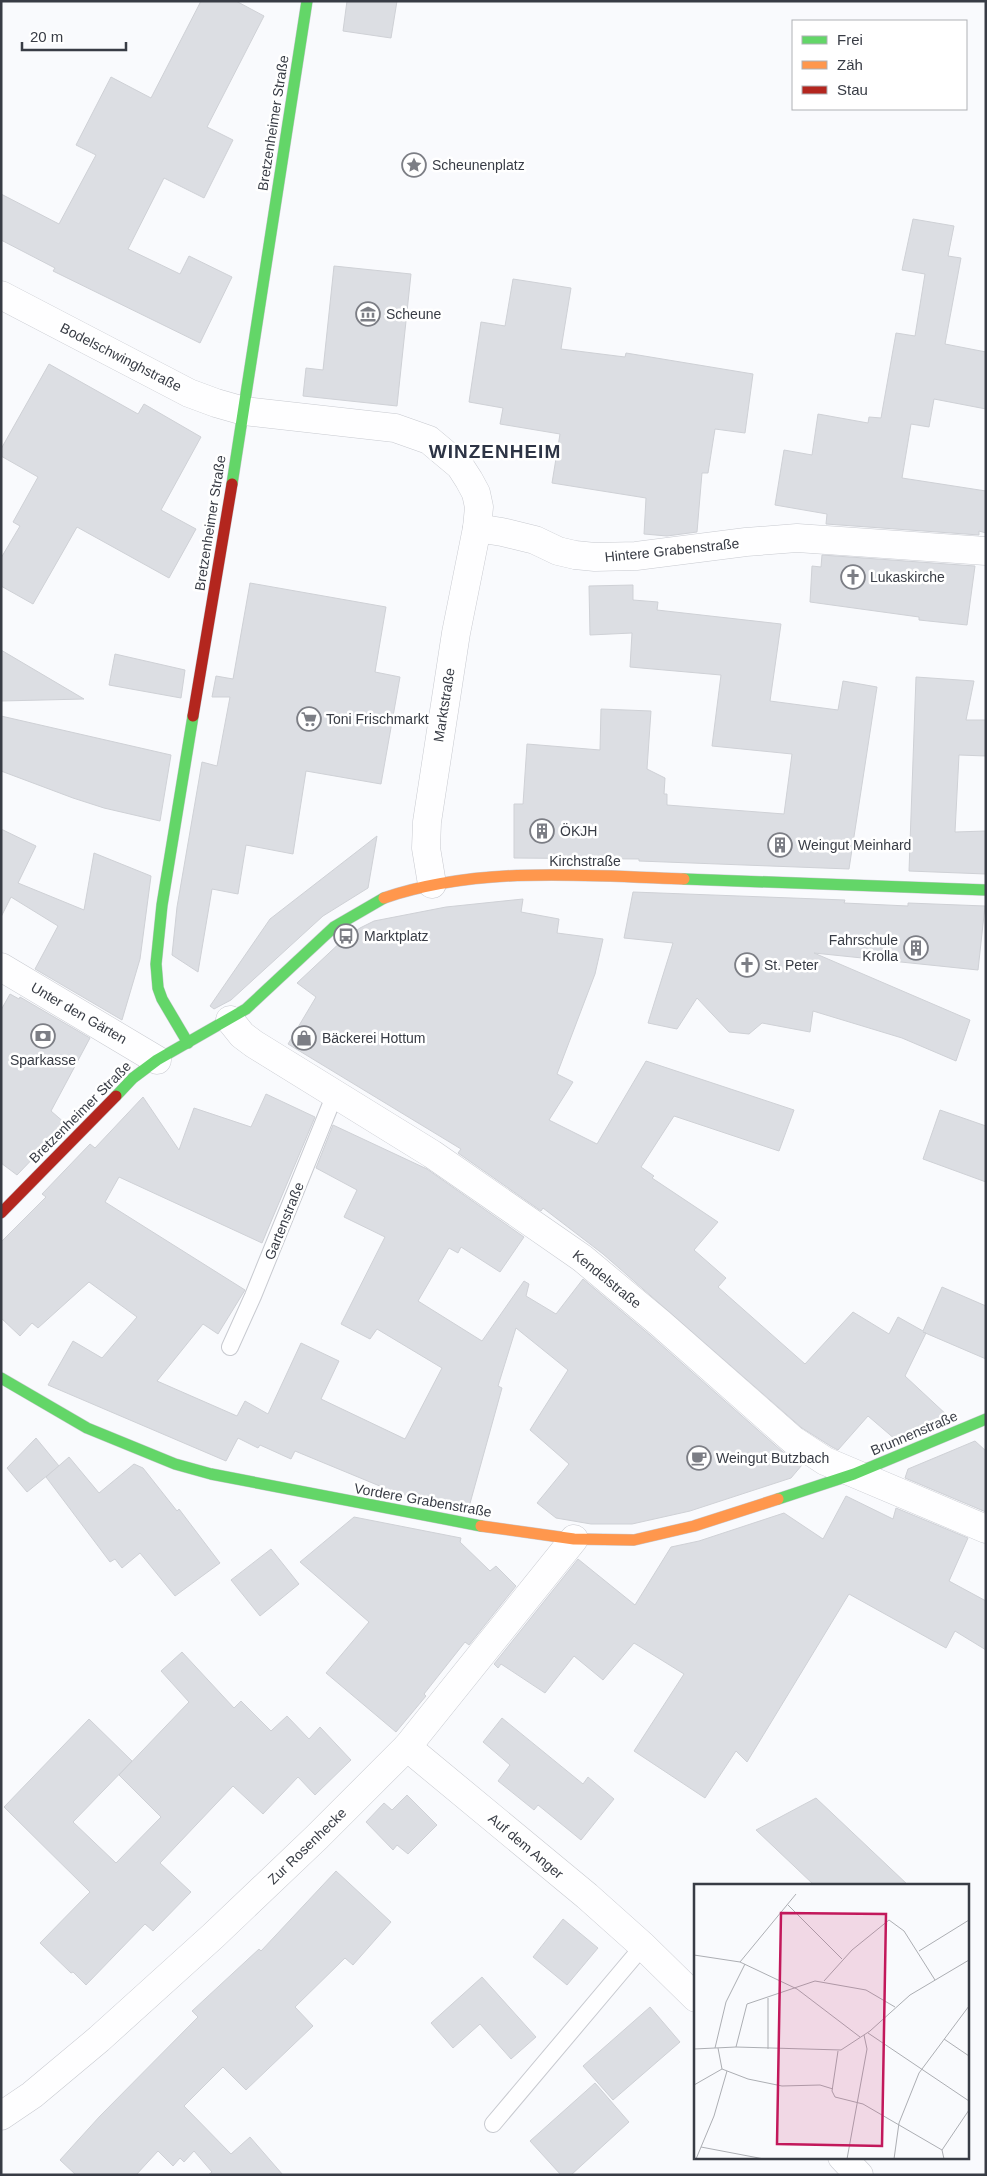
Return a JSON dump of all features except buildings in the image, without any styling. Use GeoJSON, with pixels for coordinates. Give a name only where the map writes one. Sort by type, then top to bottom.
{"type":"FeatureCollection","features":[{"type":"Feature","properties":{"kind":"street","name":"Bretzenheimer Straße"},"geometry":{"type":"LineString","coordinates":[[188,1043],[161,998],[157,982],[156,963],[162,905],[244,411],[307,1]]}},
{"type":"Feature","properties":{"kind":"street","name":"Bodelschwinghstraße"},"geometry":{"type":"LineString","coordinates":[[1,295],[189,393],[244,411]]}},
{"type":"Feature","properties":{"kind":"street"},"geometry":{"type":"LineString","coordinates":[[244,411],[395,428],[429,440],[460,466],[473,486],[479,507],[477,528]]}},
{"type":"Feature","properties":{"kind":"street","name":"Hintere Grabenstraße"},"geometry":{"type":"LineString","coordinates":[[477,528],[535,540],[558,551],[595,557],[636,556],[746,542],[797,538],[986,551]]}},
{"type":"Feature","properties":{"kind":"street","name":"Marktstraße"},"geometry":{"type":"LineString","coordinates":[[432,884],[426,848],[427,822],[456,633],[477,528]]}},
{"type":"Feature","properties":{"kind":"street","name":"Kirchstraße"},"geometry":{"type":"LineString","coordinates":[[230,1020],[261,997],[334,927],[379,900],[404,890],[432,884],[490,877],[592,875],[986,890]]}},
{"type":"Feature","properties":{"kind":"street","name":"Unter den Gärten"},"geometry":{"type":"LineString","coordinates":[[1,967],[157,1060]]}},
{"type":"Feature","properties":{"kind":"street","name":"Bretzenheimer Straße"},"geometry":{"type":"LineString","coordinates":[[1,1213],[133,1078],[157,1060],[230,1020]]}},
{"type":"Feature","properties":{"kind":"street","name":"Kendelstraße"},"geometry":{"type":"LineString","coordinates":[[230,1020],[242,1036],[432,1154],[582,1258],[660,1323],[793,1440],[825,1461],[986,1530]]}},
{"type":"Feature","properties":{"kind":"street","name":"Vordere Grabenstraße"},"geometry":{"type":"LineString","coordinates":[[1,1378],[87,1428],[175,1464],[210,1474],[499,1529],[574,1539],[634,1540],[656,1536],[854,1474]]}},
{"type":"Feature","properties":{"kind":"street","name":"Brunnenstraße"},"geometry":{"type":"LineString","coordinates":[[854,1474],[986,1419]]}},
{"type":"Feature","properties":{"kind":"street","name":"Zur Rosenhecke"},"geometry":{"type":"LineString","coordinates":[[1,2116],[32,2096],[99,2039],[213,1936],[407,1747],[574,1539]]}},
{"type":"Feature","properties":{"kind":"street","name":"Auf dem Anger"},"geometry":{"type":"LineString","coordinates":[[407,1747],[587,1896],[643,1946],[694,1996]]}},
{"type":"Feature","properties":{"kind":"street"},"geometry":{"type":"LineString","coordinates":[[843,2158],[859,2175]]}},
{"type":"Feature","properties":{"kind":"lane","name":"Gartenstraße"},"geometry":{"type":"LineString","coordinates":[[230,1347],[253,1296],[335,1094]]}},
{"type":"Feature","properties":{"kind":"lane"},"geometry":{"type":"LineString","coordinates":[[493,2124],[643,1946]]}},
{"type":"Feature","properties":{"kind":"traffic: fast"},"geometry":{"type":"LineString","coordinates":[[232,484],[307,1]]}},
{"type":"Feature","properties":{"kind":"traffic: fast"},"geometry":{"type":"LineString","coordinates":[[188,1043],[162,999],[158,988],[156,964],[162,905],[193,716]]}},
{"type":"Feature","properties":{"kind":"traffic: fast"},"geometry":{"type":"LineString","coordinates":[[684,879],[986,890]]}},
{"type":"Feature","properties":{"kind":"traffic: fast"},"geometry":{"type":"LineString","coordinates":[[116,1096],[133,1078],[157,1060],[246,1009],[334,927],[384,898]]}},
{"type":"Feature","properties":{"kind":"traffic: fast"},"geometry":{"type":"LineString","coordinates":[[1,1378],[87,1428],[175,1464],[211,1474],[481,1526]]}},
{"type":"Feature","properties":{"kind":"traffic: fast"},"geometry":{"type":"LineString","coordinates":[[778,1499],[854,1474],[986,1419]]}},
{"type":"Feature","properties":{"kind":"traffic: slow"},"geometry":{"type":"LineString","coordinates":[[384,898],[420,888],[494,877],[571,875],[684,879]]}},
{"type":"Feature","properties":{"kind":"traffic: slow"},"geometry":{"type":"LineString","coordinates":[[481,1526],[574,1539],[634,1540],[694,1526],[778,1499]]}},
{"type":"Feature","properties":{"kind":"traffic: jam"},"geometry":{"type":"LineString","coordinates":[[193,716],[232,484]]}},
{"type":"Feature","properties":{"kind":"traffic: jam"},"geometry":{"type":"LineString","coordinates":[[1,1213],[116,1096]]}},
{"type":"Feature","properties":{"kind":"place","name":"Scheunenplatz"},"geometry":{"type":"Point","coordinates":[414,165]}},
{"type":"Feature","properties":{"kind":"place","name":"Scheune"},"geometry":{"type":"Point","coordinates":[368,314]}},
{"type":"Feature","properties":{"kind":"place","name":"Lukaskirche"},"geometry":{"type":"Point","coordinates":[853,577]}},
{"type":"Feature","properties":{"kind":"place","name":"Toni Frischmarkt"},"geometry":{"type":"Point","coordinates":[309,719]}},
{"type":"Feature","properties":{"kind":"place","name":"ÖKJH"},"geometry":{"type":"Point","coordinates":[542,831]}},
{"type":"Feature","properties":{"kind":"place","name":"Weingut Meinhard"},"geometry":{"type":"Point","coordinates":[780,845]}},
{"type":"Feature","properties":{"kind":"place","name":"Marktplatz"},"geometry":{"type":"Point","coordinates":[346,936]}},
{"type":"Feature","properties":{"kind":"place","name":"Fahrschule Krolla"},"geometry":{"type":"Point","coordinates":[916,948]}},
{"type":"Feature","properties":{"kind":"place","name":"St. Peter"},"geometry":{"type":"Point","coordinates":[747,965]}},
{"type":"Feature","properties":{"kind":"place","name":"Sparkasse"},"geometry":{"type":"Point","coordinates":[43,1036]}},
{"type":"Feature","properties":{"kind":"place","name":"Bäckerei Hottum"},"geometry":{"type":"Point","coordinates":[304,1038]}},
{"type":"Feature","properties":{"kind":"place","name":"Weingut Butzbach"},"geometry":{"type":"Point","coordinates":[699,1458]}},
{"type":"Feature","properties":{"kind":"district","name":"WINZENHEIM"},"geometry":{"type":"Point","coordinates":[495,451]}}]}
